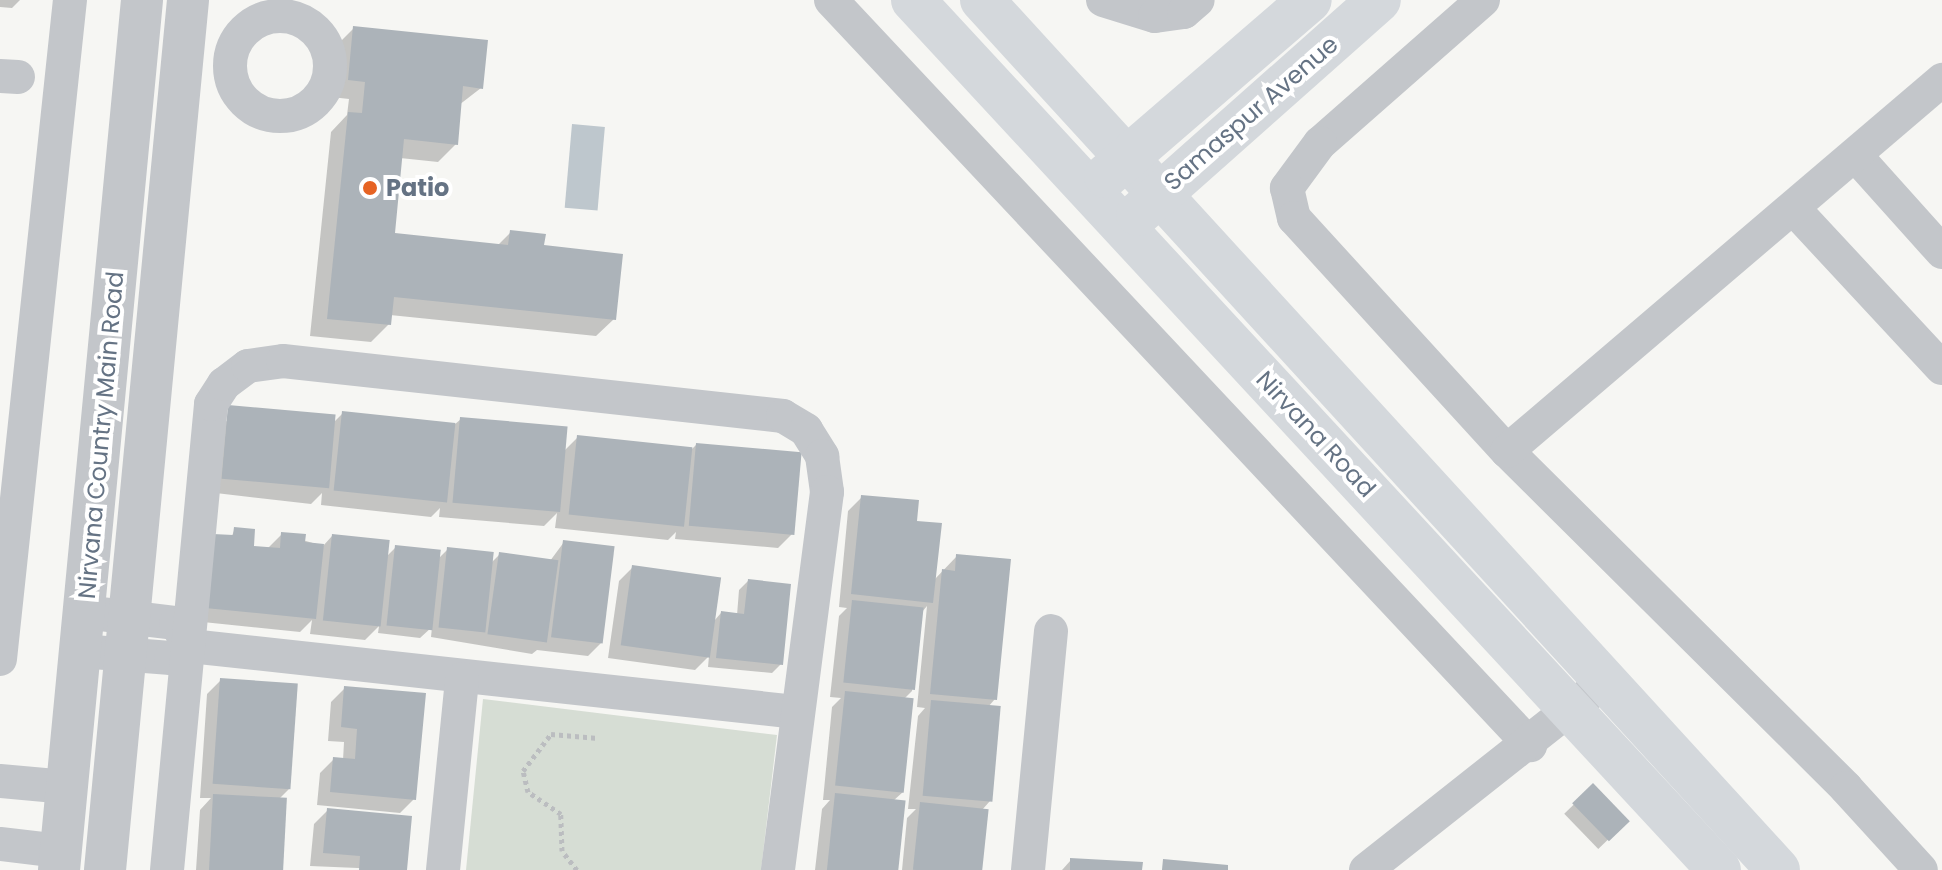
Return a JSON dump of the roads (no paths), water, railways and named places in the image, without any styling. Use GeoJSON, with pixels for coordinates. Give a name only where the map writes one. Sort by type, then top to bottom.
{"type":"FeatureCollection","features":[{"type":"Feature","properties":{"kind":"main road","name":"Nirvana Road"},"geometry":{"type":"LineString","coordinates":[[913,0],[1719,870]]}},
{"type":"Feature","properties":{"kind":"main road","name":"Nirvana Road"},"geometry":{"type":"LineString","coordinates":[[982,0],[1125,157],[1161,192],[1778,870]]}},
{"type":"Feature","properties":{"kind":"main road","name":"Samaspur Avenue"},"geometry":{"type":"LineString","coordinates":[[1089,191],[1310,0]]}},
{"type":"Feature","properties":{"kind":"main road","name":"Samaspur Avenue"},"geometry":{"type":"LineString","coordinates":[[1124,228],[1379,0]]}},
{"type":"Feature","properties":{"kind":"street"},"geometry":{"type":"LineString","coordinates":[[0,659],[70,0]]}},
{"type":"Feature","properties":{"kind":"street","name":"Nirvana Country Main Road"},"geometry":{"type":"LineString","coordinates":[[60,860],[142,0]]}},
{"type":"Feature","properties":{"kind":"street"},"geometry":{"type":"LineString","coordinates":[[831,0],[1530,745]]}},
{"type":"Feature","properties":{"kind":"street"},"geometry":{"type":"LineString","coordinates":[[1103,0],[1155,16],[1184,12],[1198,0]]}},
{"type":"Feature","properties":{"kind":"street"},"geometry":{"type":"LineString","coordinates":[[1483,0],[1320,143],[1287,188],[1294,218],[1507,451],[1835,777],[1921,870]]}},
{"type":"Feature","properties":{"kind":"street"},"geometry":{"type":"LineString","coordinates":[[185,36],[234,82],[250,106],[268,115],[306,109],[321,95],[329,78],[323,40],[292,17],[272,8],[254,23],[234,48],[234,82]]}},
{"type":"Feature","properties":{"kind":"street"},"geometry":{"type":"LineString","coordinates":[[185,36],[234,48]]}},
{"type":"Feature","properties":{"kind":"street","name":"Nirvana Country Main Road"},"geometry":{"type":"LineString","coordinates":[[105,870],[185,36]]}},
{"type":"Feature","properties":{"kind":"street"},"geometry":{"type":"LineString","coordinates":[[1507,451],[1942,80]]}},
{"type":"Feature","properties":{"kind":"street"},"geometry":{"type":"LineString","coordinates":[[1856,156],[1942,252]]}},
{"type":"Feature","properties":{"kind":"street"},"geometry":{"type":"LineString","coordinates":[[1794,209],[1942,368]]}},
{"type":"Feature","properties":{"kind":"street"},"geometry":{"type":"LineString","coordinates":[[167,870],[211,404],[224,384],[248,366],[299,362],[783,416],[806,430],[822,456],[827,492],[778,870]]}},
{"type":"Feature","properties":{"kind":"street"},"geometry":{"type":"LineString","coordinates":[[82,631],[128,634],[176,623],[190,646]]}},
{"type":"Feature","properties":{"kind":"street"},"geometry":{"type":"LineString","coordinates":[[1028,870],[1051,631]]}},
{"type":"Feature","properties":{"kind":"street"},"geometry":{"type":"LineString","coordinates":[[190,646],[462,679],[797,712]]}},
{"type":"Feature","properties":{"kind":"street"},"geometry":{"type":"LineString","coordinates":[[443,870],[462,679]]}},
{"type":"Feature","properties":{"kind":"street"},"geometry":{"type":"LineString","coordinates":[[1366,870],[1530,745],[1605,680]]}},
{"type":"Feature","properties":{"kind":"street"},"geometry":{"type":"LineString","coordinates":[[0,781],[67,787]]}},
{"type":"Feature","properties":{"kind":"street"},"geometry":{"type":"LineString","coordinates":[[0,844],[60,860]]}},
{"type":"Feature","properties":{"kind":"place","name":"Patio"},"geometry":{"type":"Point","coordinates":[370,188]}}]}
